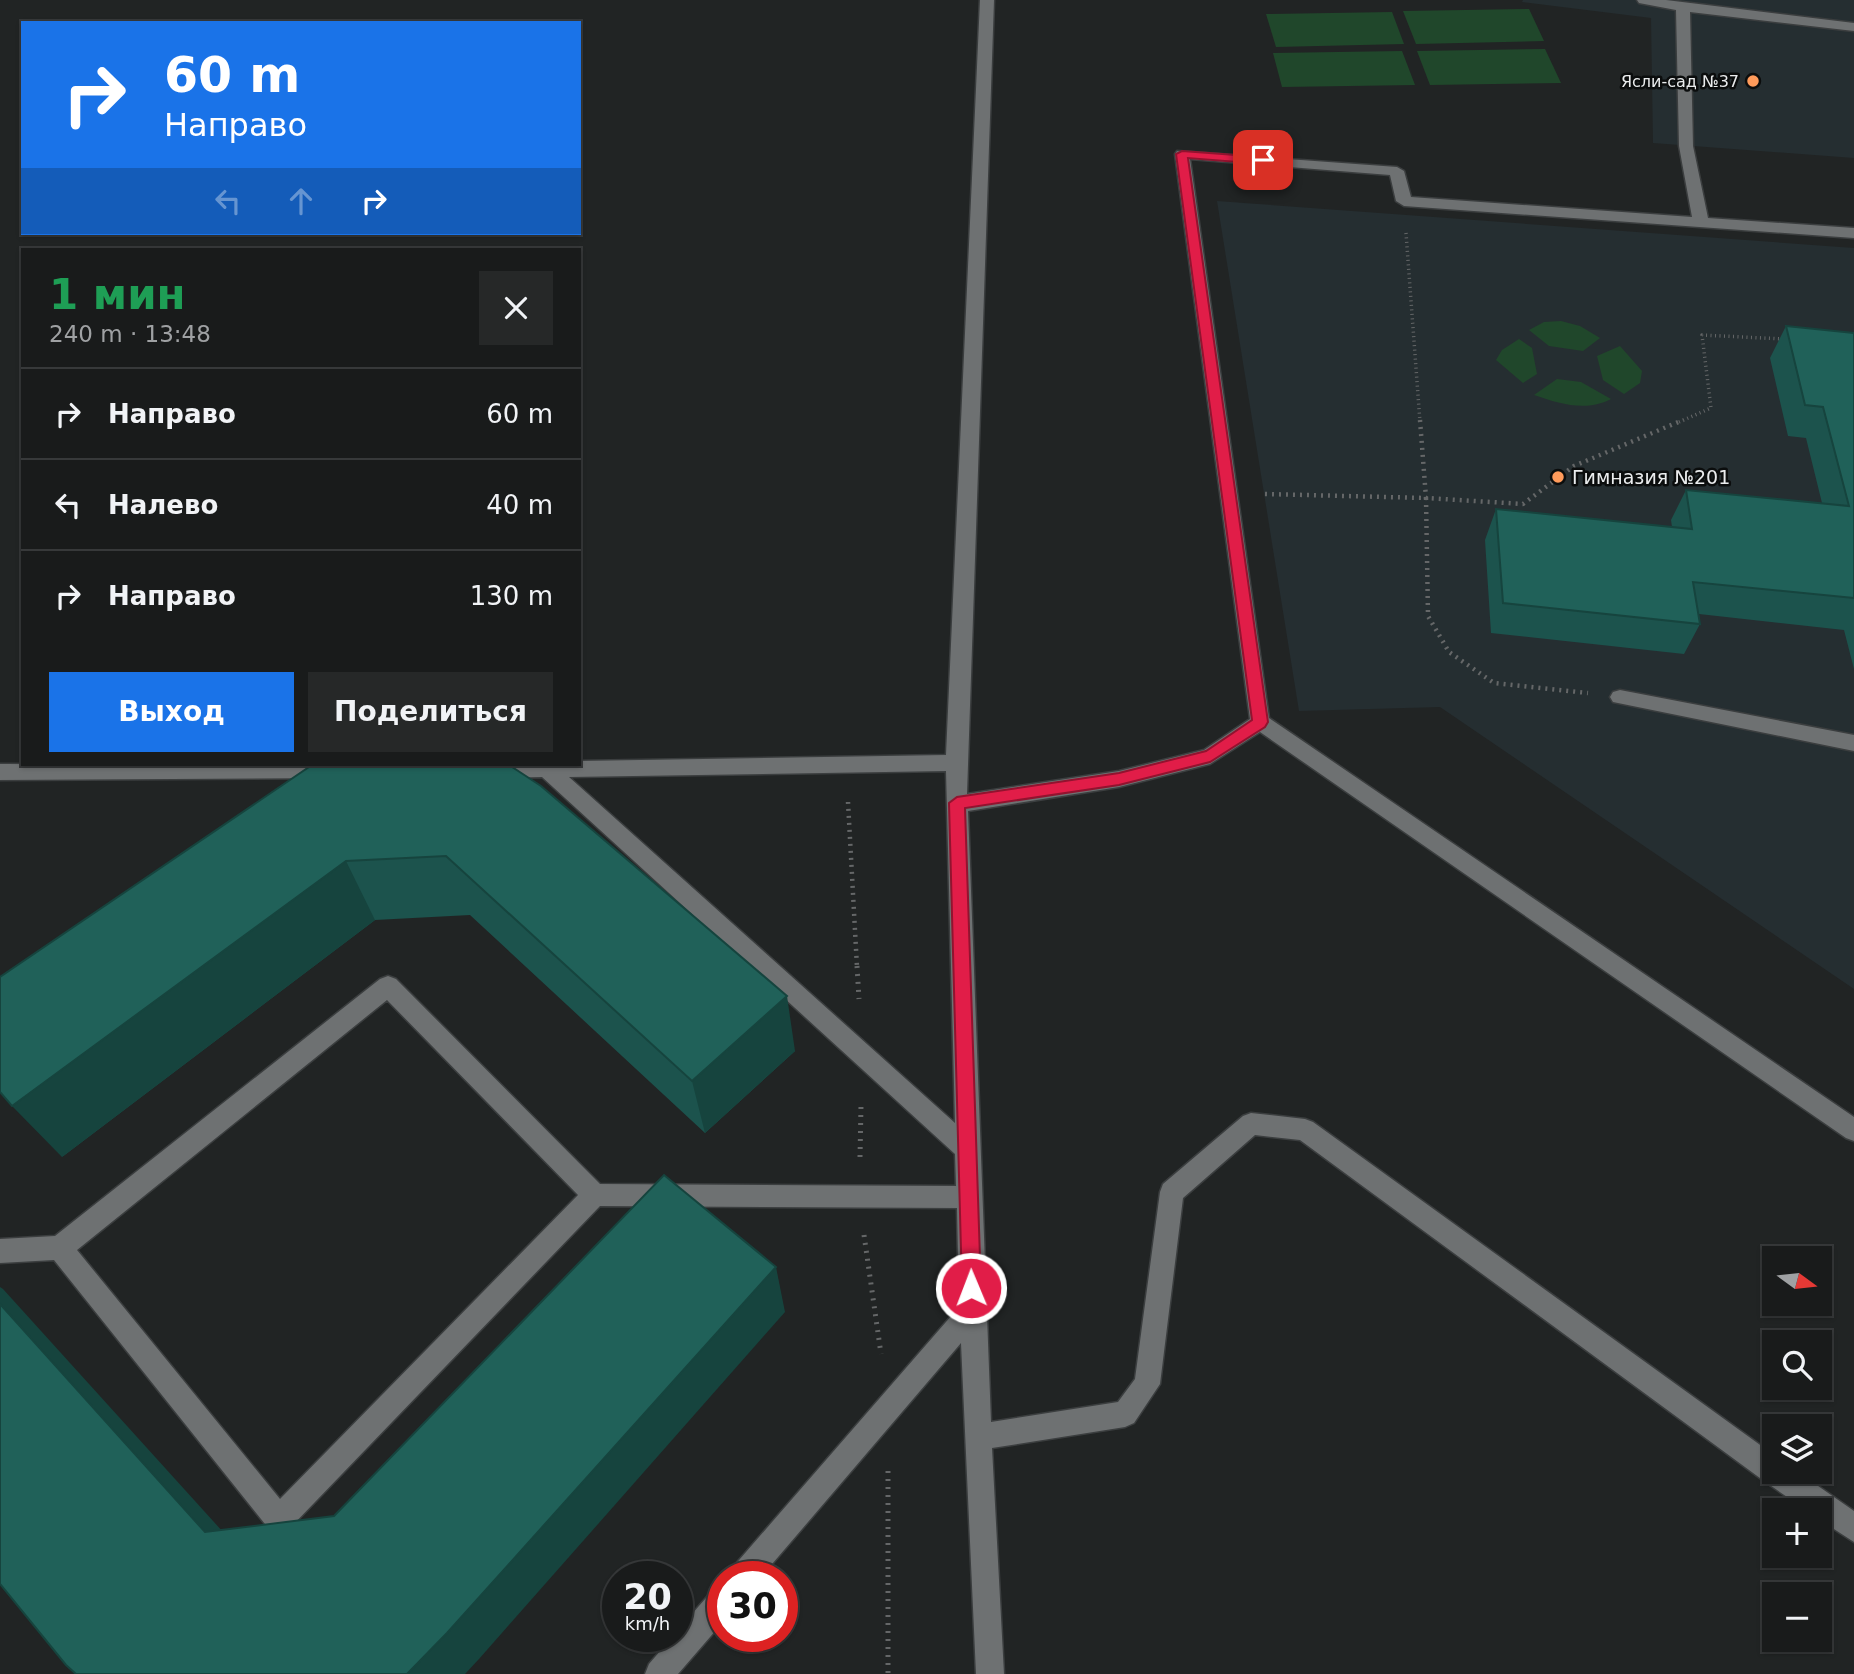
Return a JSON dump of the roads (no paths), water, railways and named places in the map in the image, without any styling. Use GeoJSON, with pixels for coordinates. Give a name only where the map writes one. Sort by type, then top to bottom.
{"type":"FeatureCollection","features":[{"type":"Feature","properties":{"kind":"street"},"geometry":{"type":"LineString","coordinates":[[987,0],[956,763],[972,1311],[990,1674]]}},
{"type":"Feature","properties":{"kind":"street"},"geometry":{"type":"LineString","coordinates":[[1644,0],[1854,27]]}},
{"type":"Feature","properties":{"kind":"street"},"geometry":{"type":"LineString","coordinates":[[1683,7],[1686,146],[1701,222]]}},
{"type":"Feature","properties":{"kind":"street"},"geometry":{"type":"LineString","coordinates":[[1854,233],[1404,201],[1397,171],[1182,154],[1260,722],[1854,1130]]}},
{"type":"Feature","properties":{"kind":"street"},"geometry":{"type":"LineString","coordinates":[[1620,697],[1854,743]]}},
{"type":"Feature","properties":{"kind":"street"},"geometry":{"type":"LineString","coordinates":[[957,803],[1119,779],[1210,756],[1260,722]]}},
{"type":"Feature","properties":{"kind":"street"},"geometry":{"type":"LineString","coordinates":[[466,770],[956,763]]}},
{"type":"Feature","properties":{"kind":"street"},"geometry":{"type":"LineString","coordinates":[[548,770],[968,1150]]}},
{"type":"Feature","properties":{"kind":"street"},"geometry":{"type":"LineString","coordinates":[[270,795],[304,771]]}},
{"type":"Feature","properties":{"kind":"street"},"geometry":{"type":"LineString","coordinates":[[0,772],[345,771]]}},
{"type":"Feature","properties":{"kind":"street"},"geometry":{"type":"LineString","coordinates":[[0,1251],[60,1248],[388,986],[595,1195],[969,1197]]}},
{"type":"Feature","properties":{"kind":"street"},"geometry":{"type":"LineString","coordinates":[[978,1437],[1125,1414],[1147,1384],[1172,1192],[1251,1124],[1306,1130],[1762,1462]]}},
{"type":"Feature","properties":{"kind":"street"},"geometry":{"type":"LineString","coordinates":[[60,1248],[279,1519],[595,1195]]}},
{"type":"Feature","properties":{"kind":"street"},"geometry":{"type":"LineString","coordinates":[[757,1561],[972,1311]]}},
{"type":"Feature","properties":{"kind":"street"},"geometry":{"type":"LineString","coordinates":[[1793,1484],[1854,1528]]}},
{"type":"Feature","properties":{"kind":"street"},"geometry":{"type":"LineString","coordinates":[[659,1674],[707,1618]]}},
{"type":"Feature","properties":{"kind":"place","name":"Ясли-сад №37"},"geometry":{"type":"Point","coordinates":[1753,81]}},
{"type":"Feature","properties":{"kind":"place","name":"Гимназия №201"},"geometry":{"type":"Point","coordinates":[1558,477]}}]}
